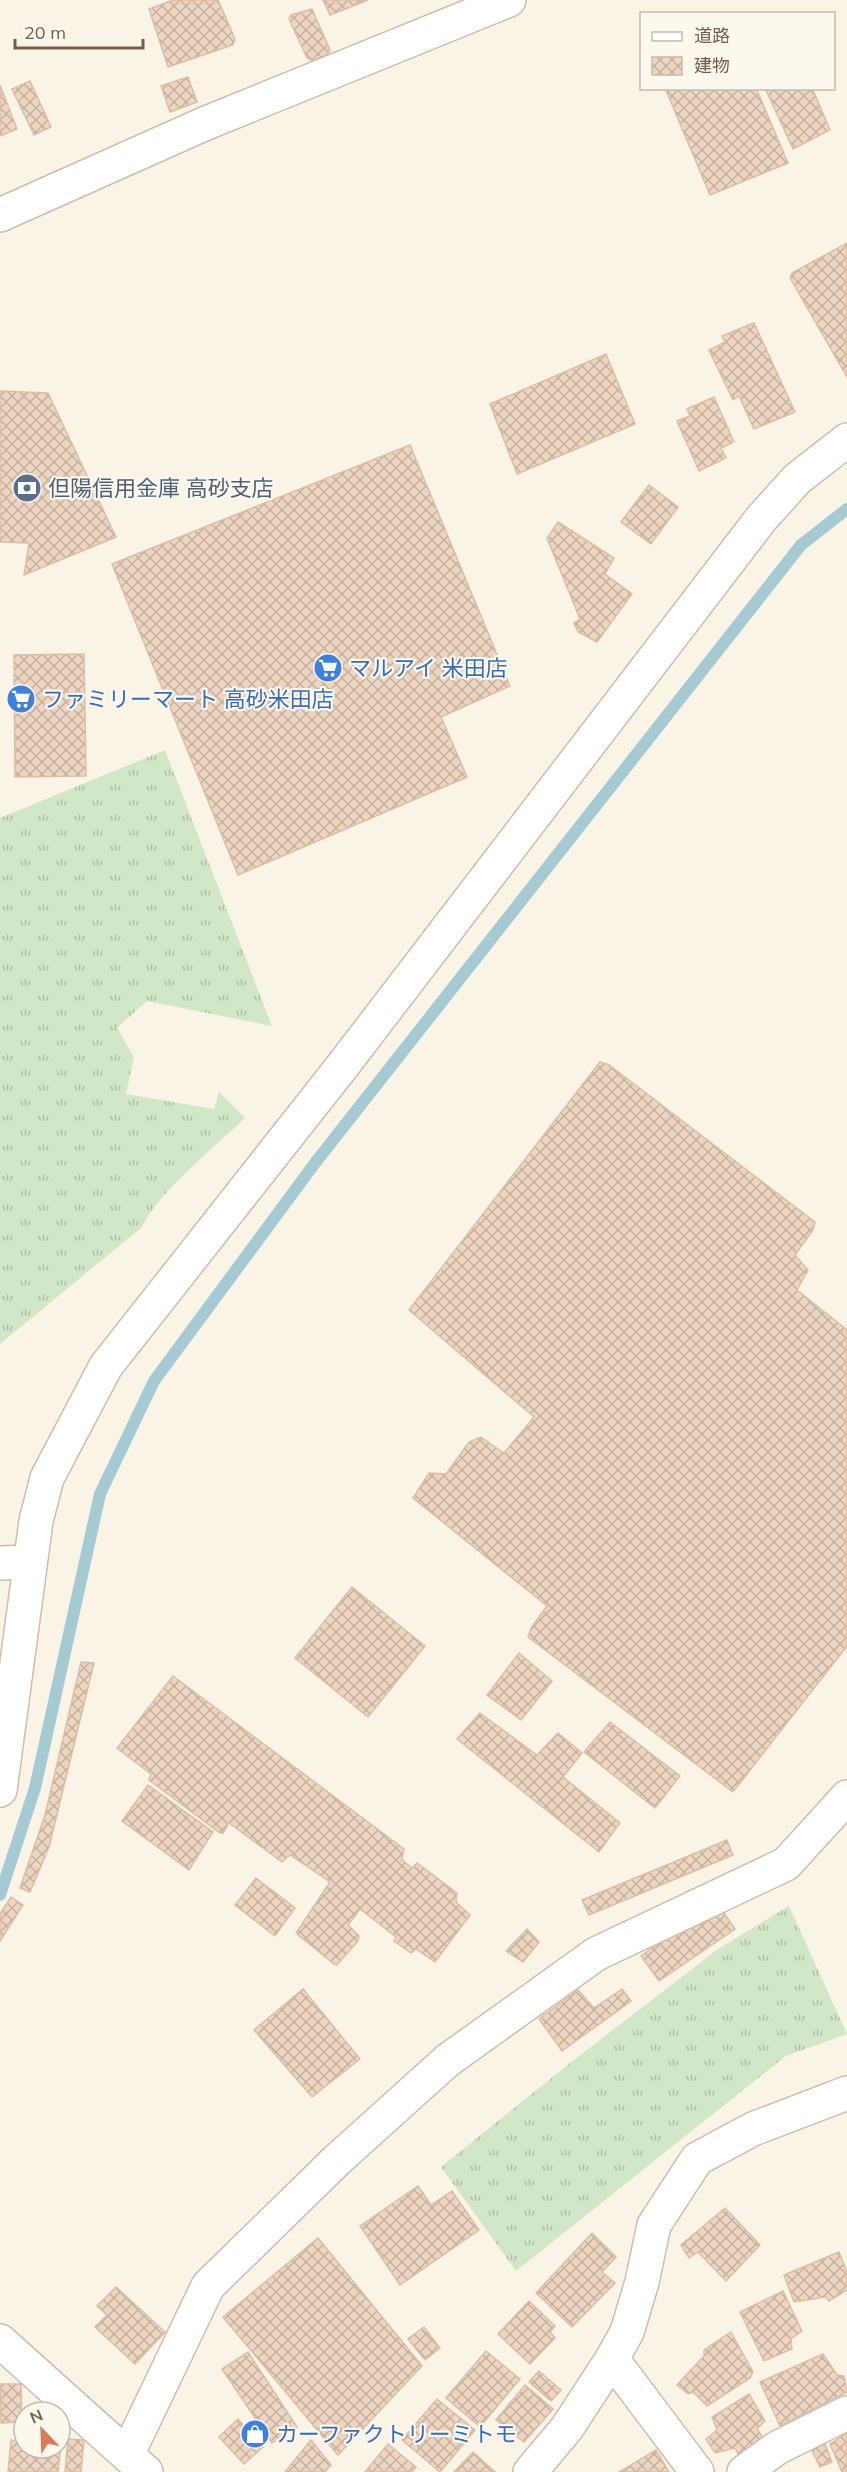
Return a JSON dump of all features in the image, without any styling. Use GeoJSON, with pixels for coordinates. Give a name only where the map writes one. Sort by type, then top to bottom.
{"type":"FeatureCollection","features":[{"type":"Feature","properties":{"kind":"street"},"geometry":{"type":"LineString","coordinates":[[0,214],[204,124],[509,0]]}},
{"type":"Feature","properties":{"kind":"street"},"geometry":{"type":"LineString","coordinates":[[0,1790],[15,1562],[36,1521],[47,1478],[106,1365],[351,1055],[761,519],[797,479],[847,440]]}},
{"type":"Feature","properties":{"kind":"street"},"geometry":{"type":"LineString","coordinates":[[0,2341],[137,2463],[208,2286],[337,2160],[447,2060],[596,1954],[786,1864],[847,1797]]}},
{"type":"Feature","properties":{"kind":"street"},"geometry":{"type":"LineString","coordinates":[[530,2472],[567,2428],[612,2360],[627,2332],[642,2282],[654,2225],[697,2159],[753,2129],[847,2093]]}},
{"type":"Feature","properties":{"kind":"street"},"geometry":{"type":"LineString","coordinates":[[612,2360],[697,2472]]}},
{"type":"Feature","properties":{"kind":"street"},"geometry":{"type":"LineString","coordinates":[[744,2472],[777,2448],[847,2413]]}},
{"type":"Feature","properties":{"kind":"green space"},"geometry":{"type":"Polygon","coordinates":[[[165,750],[272,1026],[147,1001],[117,1028],[134,1057],[126,1094],[214,1109],[219,1092],[245,1118],[175,1183],[141,1228],[0,1344],[0,818],[165,750]]]}},
{"type":"Feature","properties":{"kind":"green space"},"geometry":{"type":"Polygon","coordinates":[[[789,1906],[847,2034],[786,2056],[516,2271],[441,2167],[570,2063],[718,1949],[789,1906]]]}},
{"type":"Feature","properties":{"kind":"building"},"geometry":{"type":"Polygon","coordinates":[[[173,0],[218,0],[235,39],[233,45],[168,67],[149,9],[173,0]]]}},
{"type":"Feature","properties":{"kind":"building"},"geometry":{"type":"Polygon","coordinates":[[[323,0],[368,0],[330,15],[323,0]]]}},
{"type":"Feature","properties":{"kind":"building"},"geometry":{"type":"Polygon","coordinates":[[[312,9],[330,50],[328,54],[313,61],[307,58],[289,19],[291,15],[312,9]]]}},
{"type":"Feature","properties":{"kind":"building"},"geometry":{"type":"Polygon","coordinates":[[[188,77],[197,102],[170,112],[161,86],[188,77]]]}},
{"type":"Feature","properties":{"kind":"building"},"geometry":{"type":"Polygon","coordinates":[[[30,81],[51,127],[34,135],[12,89],[30,81]]]}},
{"type":"Feature","properties":{"kind":"building"},"geometry":{"type":"Polygon","coordinates":[[[0,85],[17,129],[0,136],[0,85]]]}},
{"type":"Feature","properties":{"kind":"building"},"geometry":{"type":"Polygon","coordinates":[[[666,90],[757,90],[788,163],[710,195],[666,90]]]}},
{"type":"Feature","properties":{"kind":"building"},"geometry":{"type":"Polygon","coordinates":[[[766,90],[813,90],[830,130],[793,149],[766,90]]]}},
{"type":"Feature","properties":{"kind":"building"},"geometry":{"type":"Polygon","coordinates":[[[847,243],[847,377],[790,278],[792,273],[847,243]]]}},
{"type":"Feature","properties":{"kind":"building"},"geometry":{"type":"Polygon","coordinates":[[[754,323],[795,412],[754,429],[739,396],[733,400],[709,350],[725,342],[722,336],[754,323]]]}},
{"type":"Feature","properties":{"kind":"building"},"geometry":{"type":"Polygon","coordinates":[[[606,354],[635,424],[517,474],[490,404],[606,354]]]}},
{"type":"Feature","properties":{"kind":"building"},"geometry":{"type":"Polygon","coordinates":[[[0,391],[48,393],[116,537],[24,575],[29,543],[0,542],[0,391]]]}},
{"type":"Feature","properties":{"kind":"building"},"geometry":{"type":"Polygon","coordinates":[[[714,397],[734,442],[721,448],[726,458],[699,471],[677,421],[690,416],[687,409],[714,397]]]}},
{"type":"Feature","properties":{"kind":"building"},"geometry":{"type":"Polygon","coordinates":[[[410,445],[510,686],[441,717],[467,777],[238,875],[112,564],[410,445]]]}},
{"type":"Feature","properties":{"kind":"building"},"geometry":{"type":"Polygon","coordinates":[[[649,485],[678,507],[651,544],[621,522],[649,485]]]}},
{"type":"Feature","properties":{"kind":"building"},"geometry":{"type":"Polygon","coordinates":[[[558,522],[614,558],[605,574],[632,594],[597,642],[578,632],[574,623],[580,619],[547,538],[558,522]]]}},
{"type":"Feature","properties":{"kind":"building"},"geometry":{"type":"Polygon","coordinates":[[[84,654],[86,776],[15,777],[14,655],[84,654]]]}},
{"type":"Feature","properties":{"kind":"building"},"geometry":{"type":"Polygon","coordinates":[[[600,1062],[609,1065],[815,1222],[813,1230],[795,1255],[808,1270],[797,1290],[847,1330],[847,1646],[733,1792],[528,1637],[531,1628],[547,1606],[413,1498],[429,1473],[446,1474],[469,1442],[481,1437],[504,1453],[534,1417],[409,1310],[600,1062]]]}},
{"type":"Feature","properties":{"kind":"building"},"geometry":{"type":"Polygon","coordinates":[[[352,1587],[425,1646],[368,1717],[295,1658],[352,1587]]]}},
{"type":"Feature","properties":{"kind":"building"},"geometry":{"type":"Polygon","coordinates":[[[519,1653],[552,1681],[521,1720],[487,1695],[519,1653]]]}},
{"type":"Feature","properties":{"kind":"building"},"geometry":{"type":"Polygon","coordinates":[[[81,1662],[94,1663],[49,1847],[30,1892],[20,1888],[45,1815],[81,1662]]]}},
{"type":"Feature","properties":{"kind":"building"},"geometry":{"type":"Polygon","coordinates":[[[173,1676],[404,1849],[402,1860],[412,1868],[417,1863],[457,1893],[456,1902],[470,1915],[435,1962],[416,1949],[411,1953],[394,1941],[396,1937],[360,1909],[348,1925],[359,1936],[358,1941],[337,1965],[334,1964],[296,1933],[330,1882],[290,1855],[282,1862],[229,1823],[223,1833],[220,1833],[149,1780],[151,1774],[117,1748],[173,1676]]]}},
{"type":"Feature","properties":{"kind":"building"},"geometry":{"type":"Polygon","coordinates":[[[480,1713],[537,1755],[558,1733],[582,1753],[563,1777],[620,1823],[599,1852],[457,1739],[480,1713]]]}},
{"type":"Feature","properties":{"kind":"building"},"geometry":{"type":"Polygon","coordinates":[[[610,1722],[680,1776],[655,1808],[584,1752],[610,1722]]]}},
{"type":"Feature","properties":{"kind":"building"},"geometry":{"type":"Polygon","coordinates":[[[148,1785],[213,1832],[189,1870],[122,1821],[148,1785]]]}},
{"type":"Feature","properties":{"kind":"building"},"geometry":{"type":"Polygon","coordinates":[[[727,1840],[733,1855],[589,1915],[582,1900],[727,1840]]]}},
{"type":"Feature","properties":{"kind":"building"},"geometry":{"type":"Polygon","coordinates":[[[256,1878],[295,1908],[275,1936],[235,1905],[256,1878]]]}},
{"type":"Feature","properties":{"kind":"building"},"geometry":{"type":"Polygon","coordinates":[[[11,1897],[23,1905],[0,1941],[0,1914],[11,1897]]]}},
{"type":"Feature","properties":{"kind":"building"},"geometry":{"type":"Polygon","coordinates":[[[724,1913],[735,1929],[659,1981],[641,1956],[691,1920],[724,1913]]]}},
{"type":"Feature","properties":{"kind":"building"},"geometry":{"type":"Polygon","coordinates":[[[527,1929],[539,1942],[523,1962],[506,1951],[527,1929]]]}},
{"type":"Feature","properties":{"kind":"building"},"geometry":{"type":"Polygon","coordinates":[[[303,1989],[360,2059],[312,2097],[254,2030],[303,1989]]]}},
{"type":"Feature","properties":{"kind":"building"},"geometry":{"type":"Polygon","coordinates":[[[622,1989],[631,2001],[562,2051],[539,2019],[578,1990],[594,2008],[622,1989]]]}},
{"type":"Feature","properties":{"kind":"building"},"geometry":{"type":"Polygon","coordinates":[[[418,2186],[431,2205],[452,2191],[479,2230],[400,2285],[360,2226],[418,2186]]]}},
{"type":"Feature","properties":{"kind":"building"},"geometry":{"type":"Polygon","coordinates":[[[725,2208],[760,2245],[726,2281],[698,2252],[689,2258],[681,2245],[725,2208]]]}},
{"type":"Feature","properties":{"kind":"building"},"geometry":{"type":"Polygon","coordinates":[[[592,2233],[616,2257],[602,2272],[615,2283],[572,2327],[536,2293],[592,2233]]]}},
{"type":"Feature","properties":{"kind":"building"},"geometry":{"type":"Polygon","coordinates":[[[318,2238],[422,2366],[338,2455],[223,2317],[318,2238]]]}},
{"type":"Feature","properties":{"kind":"building"},"geometry":{"type":"Polygon","coordinates":[[[839,2252],[847,2272],[847,2290],[829,2301],[826,2297],[794,2302],[784,2275],[839,2252]]]}},
{"type":"Feature","properties":{"kind":"building"},"geometry":{"type":"Polygon","coordinates":[[[116,2287],[165,2332],[135,2364],[95,2327],[107,2315],[97,2306],[116,2287]]]}},
{"type":"Feature","properties":{"kind":"building"},"geometry":{"type":"Polygon","coordinates":[[[783,2291],[802,2331],[791,2339],[792,2349],[764,2361],[740,2312],[783,2291]]]}},
{"type":"Feature","properties":{"kind":"building"},"geometry":{"type":"Polygon","coordinates":[[[529,2301],[555,2326],[550,2332],[555,2338],[530,2364],[498,2334],[529,2301]]]}},
{"type":"Feature","properties":{"kind":"building"},"geometry":{"type":"Polygon","coordinates":[[[424,2327],[440,2348],[425,2360],[408,2339],[424,2327]]]}},
{"type":"Feature","properties":{"kind":"building"},"geometry":{"type":"Polygon","coordinates":[[[731,2332],[753,2372],[750,2378],[707,2406],[693,2392],[688,2394],[677,2385],[704,2356],[704,2350],[731,2332]]]}},
{"type":"Feature","properties":{"kind":"building"},"geometry":{"type":"Polygon","coordinates":[[[486,2351],[520,2379],[480,2427],[446,2398],[486,2351]]]}},
{"type":"Feature","properties":{"kind":"building"},"geometry":{"type":"Polygon","coordinates":[[[248,2352],[297,2427],[272,2443],[222,2369],[248,2352]]]}},
{"type":"Feature","properties":{"kind":"building"},"geometry":{"type":"Polygon","coordinates":[[[823,2354],[837,2375],[844,2376],[847,2392],[780,2426],[760,2382],[823,2354]]]}},
{"type":"Feature","properties":{"kind":"building"},"geometry":{"type":"Polygon","coordinates":[[[539,2371],[561,2390],[551,2401],[529,2382],[539,2371]]]}},
{"type":"Feature","properties":{"kind":"building"},"geometry":{"type":"Polygon","coordinates":[[[0,2384],[21,2384],[21,2400],[12,2400],[12,2422],[1,2423],[0,2384]]]}},
{"type":"Feature","properties":{"kind":"building"},"geometry":{"type":"Polygon","coordinates":[[[525,2385],[553,2409],[524,2442],[496,2420],[525,2385]]]}},
{"type":"Feature","properties":{"kind":"building"},"geometry":{"type":"Polygon","coordinates":[[[749,2394],[765,2421],[757,2429],[764,2439],[739,2456],[735,2448],[715,2453],[706,2439],[717,2430],[712,2417],[749,2394]]]}},
{"type":"Feature","properties":{"kind":"building"},"geometry":{"type":"Polygon","coordinates":[[[437,2399],[475,2430],[440,2472],[402,2440],[437,2399]]]}},
{"type":"Feature","properties":{"kind":"building"},"geometry":{"type":"Polygon","coordinates":[[[238,2419],[263,2447],[244,2464],[219,2437],[238,2419]]]}},
{"type":"Feature","properties":{"kind":"building"},"geometry":{"type":"Polygon","coordinates":[[[847,2433],[847,2472],[842,2472],[830,2444],[847,2433]]]}},
{"type":"Feature","properties":{"kind":"building"},"geometry":{"type":"Polygon","coordinates":[[[72,2439],[84,2440],[81,2472],[65,2472],[66,2460],[72,2460],[72,2439]]]}},
{"type":"Feature","properties":{"kind":"building"},"geometry":{"type":"Polygon","coordinates":[[[11,2440],[12,2460],[59,2460],[58,2472],[8,2472],[11,2440]]]}},
{"type":"Feature","properties":{"kind":"building"},"geometry":{"type":"Polygon","coordinates":[[[311,2440],[331,2465],[325,2472],[285,2472],[311,2440]]]}},
{"type":"Feature","properties":{"kind":"building"},"geometry":{"type":"Polygon","coordinates":[[[388,2444],[416,2467],[412,2472],[365,2472],[388,2444]]]}},
{"type":"Feature","properties":{"kind":"building"},"geometry":{"type":"Polygon","coordinates":[[[825,2444],[832,2462],[820,2467],[811,2449],[825,2444]]]}},
{"type":"Feature","properties":{"kind":"building"},"geometry":{"type":"Polygon","coordinates":[[[656,2450],[669,2472],[619,2472],[656,2450]]]}},
{"type":"Feature","properties":{"kind":"building"},"geometry":{"type":"Polygon","coordinates":[[[473,2452],[495,2472],[454,2472],[473,2452]]]}},
{"type":"Feature","properties":{"kind":"waterway"},"geometry":{"type":"LineString","coordinates":[[0,1895],[35,1788],[100,1494],[154,1381],[315,1163],[801,545],[847,509]]}},
{"type":"Feature","properties":{"kind":"place","name":"但陽信用金庫 高砂支店"},"geometry":{"type":"Point","coordinates":[27,488]}},
{"type":"Feature","properties":{"kind":"place","name":"マルアイ 米田店"},"geometry":{"type":"Point","coordinates":[328,668]}},
{"type":"Feature","properties":{"kind":"place","name":"ファミリーマート 高砂米田店"},"geometry":{"type":"Point","coordinates":[21,699]}},
{"type":"Feature","properties":{"kind":"place","name":"カーファクトリーミトモ"},"geometry":{"type":"Point","coordinates":[255,2434]}}]}
